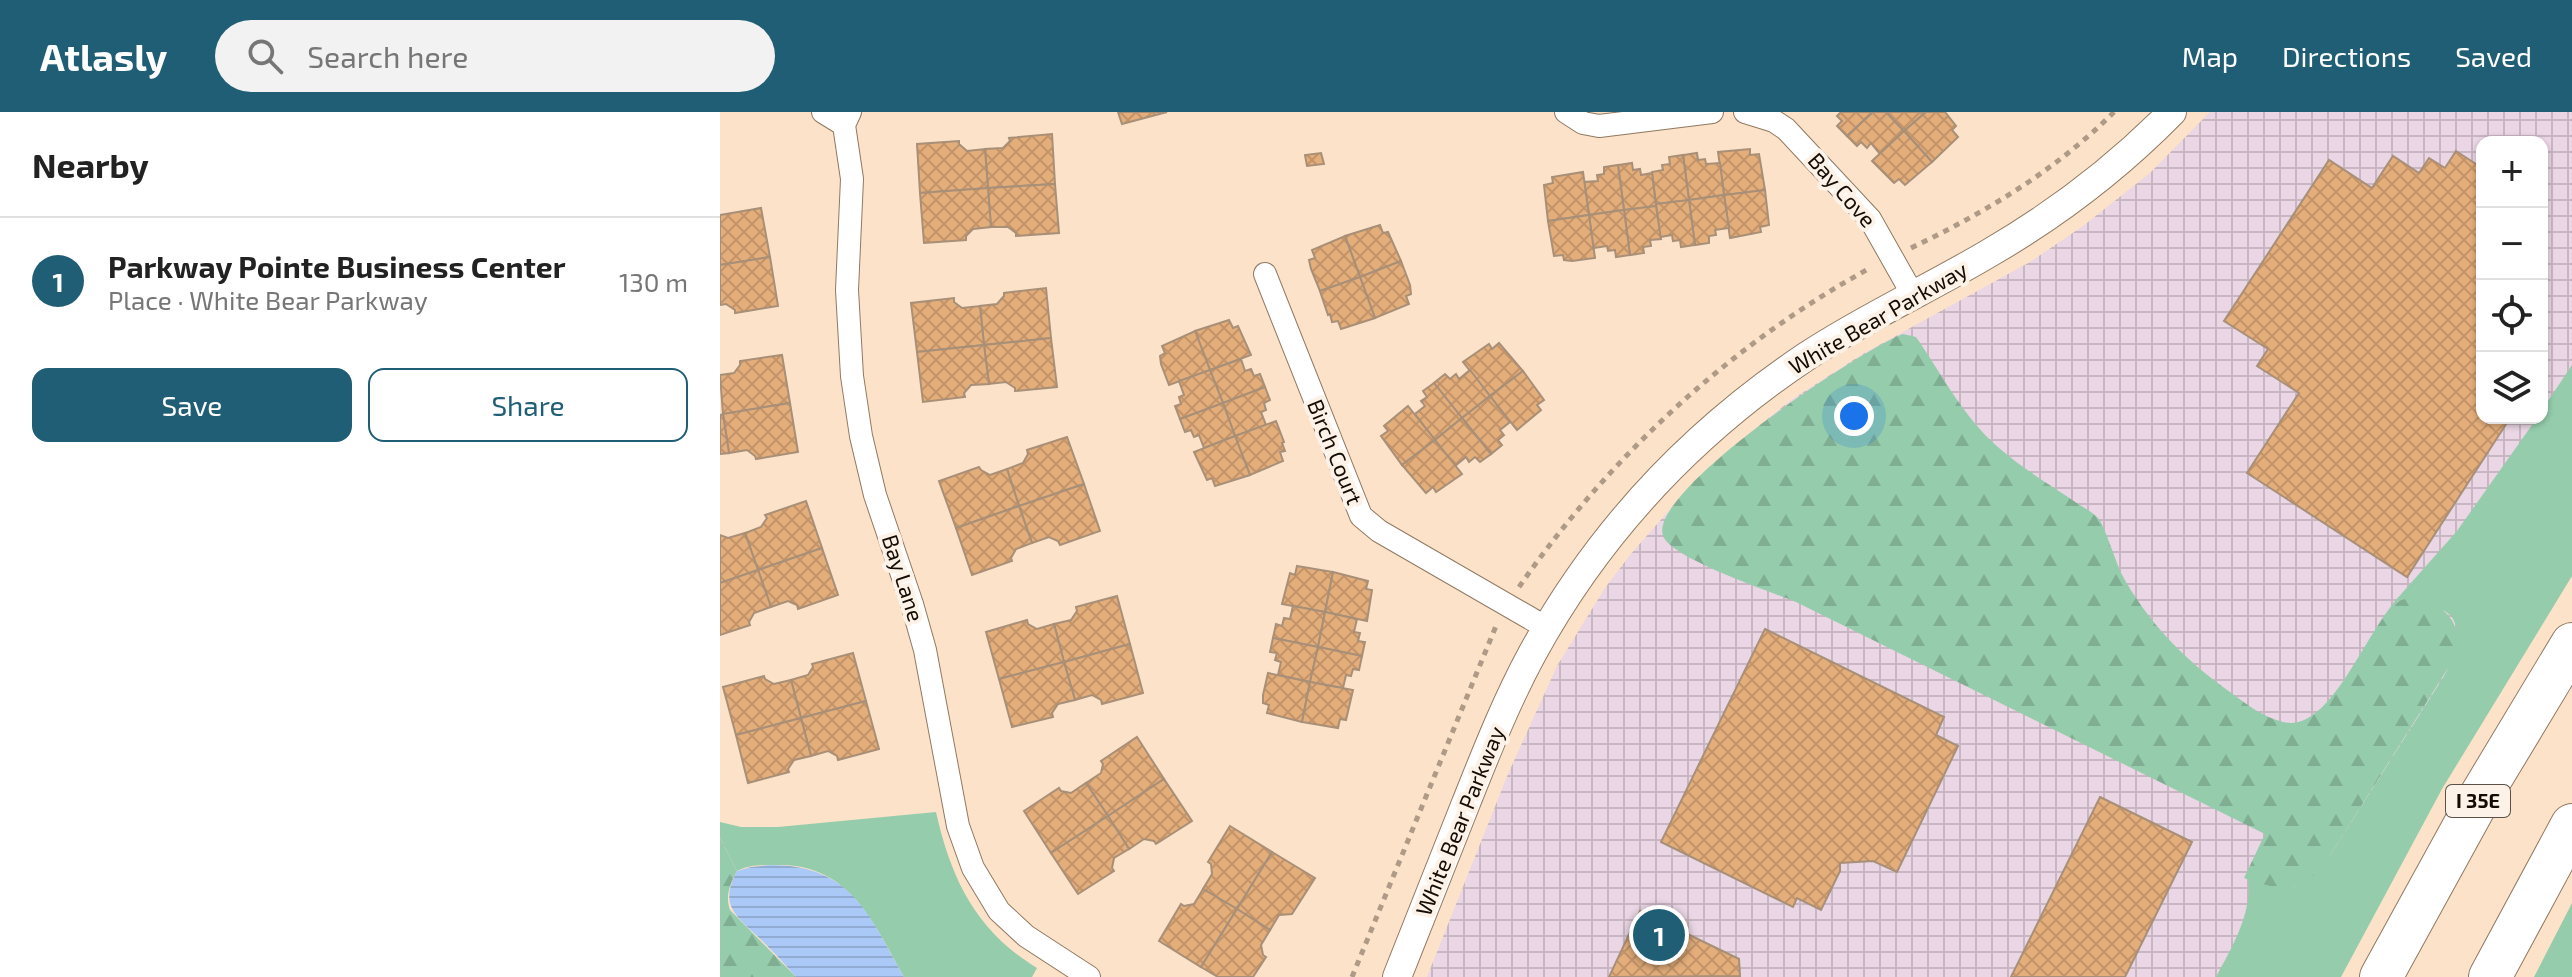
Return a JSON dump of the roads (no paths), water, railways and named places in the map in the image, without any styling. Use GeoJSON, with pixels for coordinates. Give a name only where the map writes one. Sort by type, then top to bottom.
{"type":"FeatureCollection","features":[{"type":"Feature","properties":{"kind":"highway","name":"I 35E"},"geometry":{"type":"LineString","coordinates":[[2384,971],[2481,795],[2572,644]]}},
{"type":"Feature","properties":{"kind":"highway"},"geometry":{"type":"LineString","coordinates":[[2490,977],[2572,825]]}},
{"type":"Feature","properties":{"kind":"street","name":"Bay Lane"},"geometry":{"type":"LineString","coordinates":[[823,112],[847,118],[852,179],[847,299],[850,359],[857,409],[875,495],[920,632],[963,842],[983,888],[1005,917],[1043,948],[1089,977]]}},
{"type":"Feature","properties":{"kind":"street"},"geometry":{"type":"LineString","coordinates":[[1566,112],[1583,123],[1599,126],[1712,112]]}},
{"type":"Feature","properties":{"kind":"street","name":"Bay Cove"},"geometry":{"type":"LineString","coordinates":[[1745,112],[1774,121],[1786,129],[1865,213],[1913,295]]}},
{"type":"Feature","properties":{"kind":"street","name":"White Bear Parkway"},"geometry":{"type":"LineString","coordinates":[[1397,977],[1492,738],[1525,667],[1571,588],[1618,525],[1660,477],[1751,396],[1800,361],[1989,254],[2055,212],[2104,175],[2172,112]]}},
{"type":"Feature","properties":{"kind":"street","name":"Birch Court"},"geometry":{"type":"LineString","coordinates":[[1265,274],[1351,495],[1364,519],[1379,531],[1547,628]]}},
{"type":"Feature","properties":{"kind":"water"},"geometry":{"type":"Polygon","coordinates":[[[770,865],[798,867],[839,884],[868,914],[904,977],[796,977],[741,921],[729,900],[737,871],[770,865]]]}},
{"type":"Feature","properties":{"kind":"place","name":"Parkway Pointe Business Center"},"geometry":{"type":"Point","coordinates":[1659,935]}}]}
